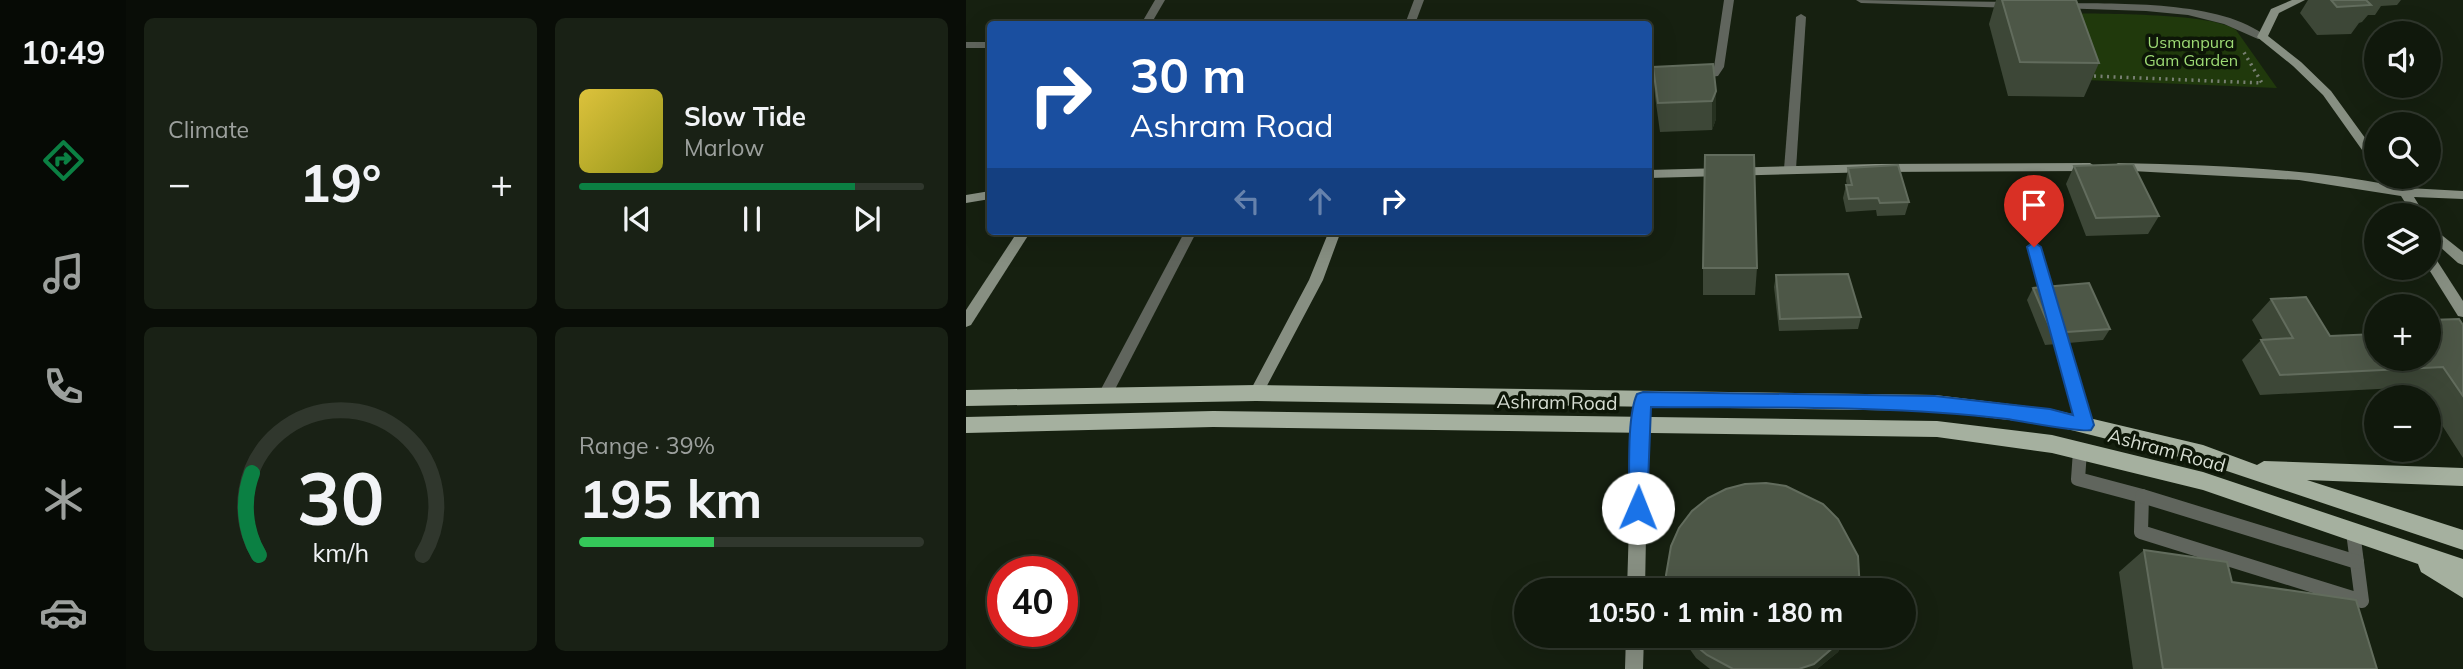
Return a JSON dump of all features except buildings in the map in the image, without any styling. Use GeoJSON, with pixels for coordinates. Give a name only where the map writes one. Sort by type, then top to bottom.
{"type":"FeatureCollection","features":[{"type":"Feature","properties":{"kind":"main road"},"geometry":{"type":"LineString","coordinates":[[2300,0],[2275,10],[2262,37],[2298,64],[2327,93],[2364,144]]}},
{"type":"Feature","properties":{"kind":"main road"},"geometry":{"type":"LineString","coordinates":[[1652,174],[2023,166],[2166,168],[2357,182],[2405,192],[2463,195]]}},
{"type":"Feature","properties":{"kind":"main road"},"geometry":{"type":"LineString","coordinates":[[2402,189],[2412,203]]}},
{"type":"Feature","properties":{"kind":"main road"},"geometry":{"type":"LineString","coordinates":[[966,199],[987,196]]}},
{"type":"Feature","properties":{"kind":"main road"},"geometry":{"type":"LineString","coordinates":[[966,321],[1022,235]]}},
{"type":"Feature","properties":{"kind":"main road"},"geometry":{"type":"LineString","coordinates":[[1256,393],[1316,280],[1333,235]]}},
{"type":"Feature","properties":{"kind":"main road"},"geometry":{"type":"LineString","coordinates":[[2441,241],[2463,260]]}},
{"type":"Feature","properties":{"kind":"main road"},"geometry":{"type":"LineString","coordinates":[[2441,278],[2463,312]]}},
{"type":"Feature","properties":{"kind":"main road","name":"Ashram Road"},"geometry":{"type":"LineString","coordinates":[[966,398],[1256,393],[1935,403],[2050,417],[2203,454],[2463,540]]}},
{"type":"Feature","properties":{"kind":"main road"},"geometry":{"type":"LineString","coordinates":[[1636,578],[1643,400]]}},
{"type":"Feature","properties":{"kind":"main road","name":"Ashram Road"},"geometry":{"type":"LineString","coordinates":[[966,425],[1213,419],[1937,429],[2052,444],[2203,481],[2463,569]]}},
{"type":"Feature","properties":{"kind":"main road"},"geometry":{"type":"LineString","coordinates":[[2243,469],[2463,477]]}},
{"type":"Feature","properties":{"kind":"main road"},"geometry":{"type":"LineString","coordinates":[[2403,549],[2463,587]]}},
{"type":"Feature","properties":{"kind":"main road"},"geometry":{"type":"LineString","coordinates":[[1634,648],[1634,669]]}},
{"type":"Feature","properties":{"kind":"street"},"geometry":{"type":"LineString","coordinates":[[1148,21],[1160,0]]}},
{"type":"Feature","properties":{"kind":"street"},"geometry":{"type":"LineString","coordinates":[[1411,21],[1419,0]]}},
{"type":"Feature","properties":{"kind":"street"},"geometry":{"type":"LineString","coordinates":[[1689,77],[1714,74],[1719,67],[1728,0]]}},
{"type":"Feature","properties":{"kind":"street"},"geometry":{"type":"LineString","coordinates":[[1861,0],[2019,5]]}},
{"type":"Feature","properties":{"kind":"street"},"geometry":{"type":"LineString","coordinates":[[2055,6],[2169,10],[2200,14],[2228,22],[2262,37]]}},
{"type":"Feature","properties":{"kind":"street"},"geometry":{"type":"LineString","coordinates":[[1790,169],[1801,17]]}},
{"type":"Feature","properties":{"kind":"street"},"geometry":{"type":"LineString","coordinates":[[966,45],[987,45]]}},
{"type":"Feature","properties":{"kind":"street"},"geometry":{"type":"LineString","coordinates":[[1105,395],[1189,235]]}},
{"type":"Feature","properties":{"kind":"lane"},"geometry":{"type":"LineString","coordinates":[[2034,247],[2085,425]]}},
{"type":"Feature","properties":{"kind":"lane"},"geometry":{"type":"LineString","coordinates":[[2080,451],[2078,480],[2142,496],[2357,562]]}},
{"type":"Feature","properties":{"kind":"lane"},"geometry":{"type":"LineString","coordinates":[[2142,496],[2141,532],[2362,601],[2353,532]]}},
{"type":"Feature","properties":{"kind":"path"},"geometry":{"type":"LineString","coordinates":[[2087,65],[2092,76],[2262,83],[2263,80],[2238,42]]}},
{"type":"Feature","properties":{"kind":"green space","name":"Usmanpura Gam Garden"},"geometry":{"type":"Polygon","coordinates":[[[2056,13],[2150,15],[2223,24],[2236,30],[2277,88],[2086,80],[2056,13]]]}},
{"type":"Feature","properties":{"kind":"route"},"geometry":{"type":"LineString","coordinates":[[1638,508],[1643,400],[1935,403],[2050,417],[2085,425],[2034,247]]}}]}
